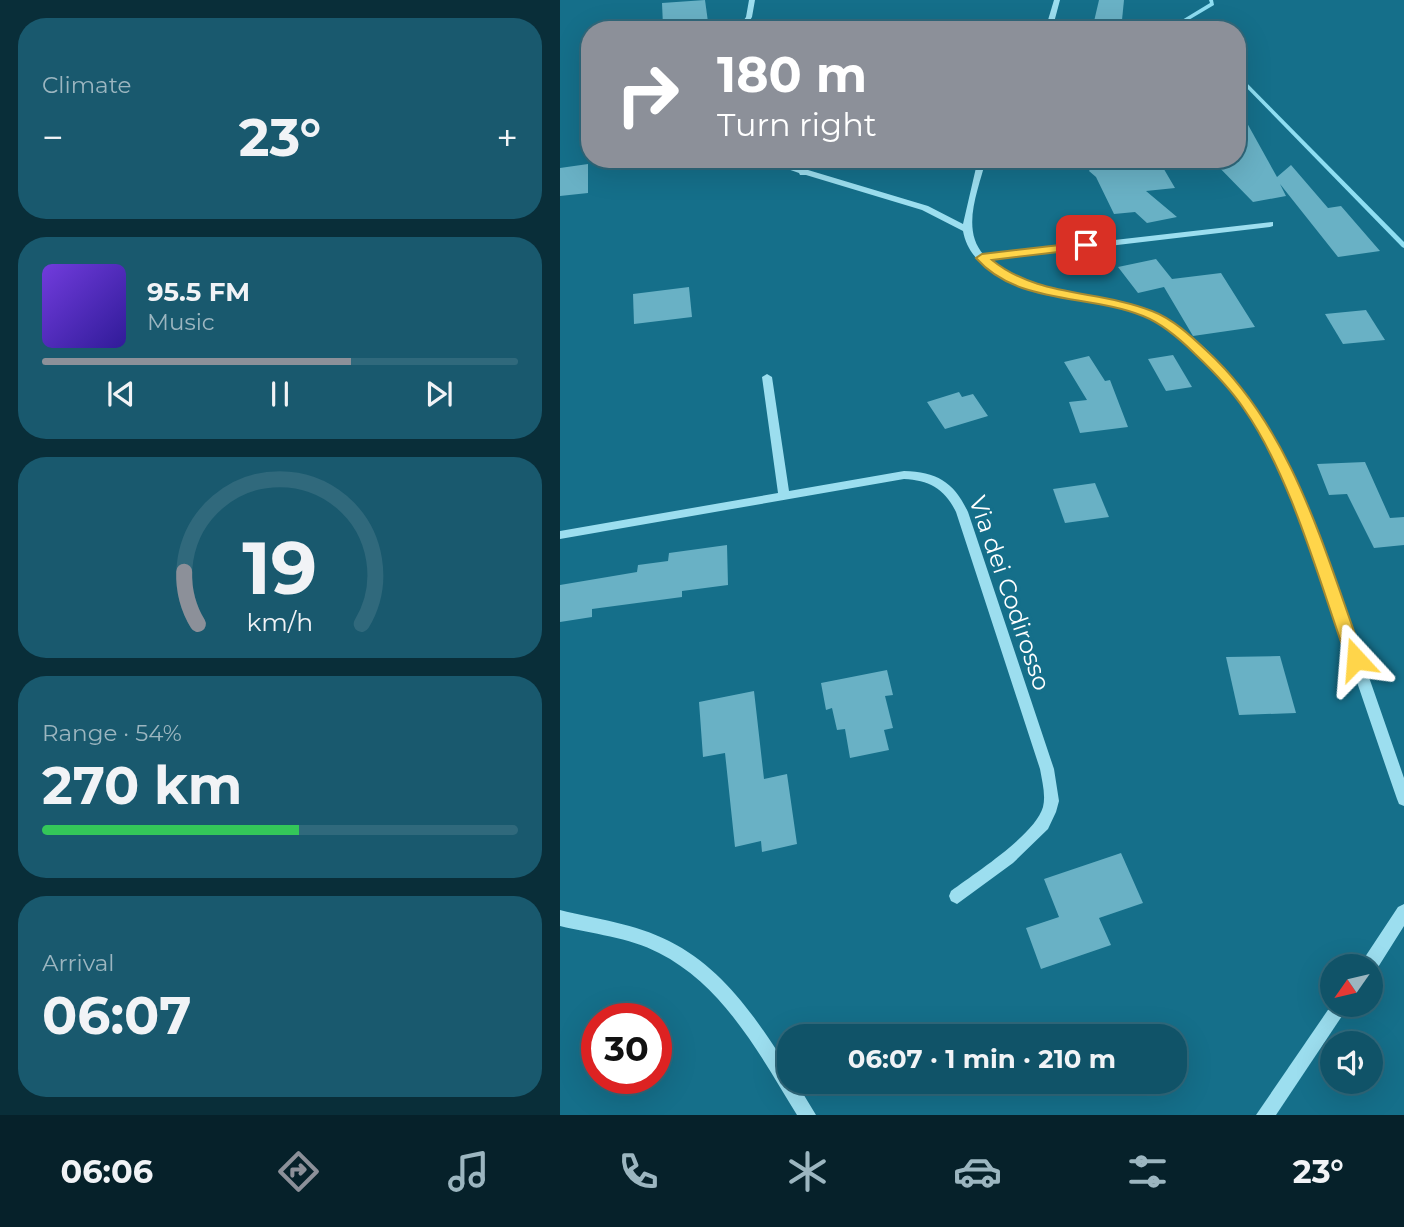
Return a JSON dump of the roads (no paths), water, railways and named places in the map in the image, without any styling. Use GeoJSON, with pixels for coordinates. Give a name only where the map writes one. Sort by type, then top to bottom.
{"type":"FeatureCollection","features":[{"type":"Feature","properties":{"kind":"street"},"geometry":{"type":"LineString","coordinates":[[746,21],[752,0]]}},
{"type":"Feature","properties":{"kind":"street"},"geometry":{"type":"LineString","coordinates":[[1051,21],[1057,0]]}},
{"type":"Feature","properties":{"kind":"street"},"geometry":{"type":"LineString","coordinates":[[789,168],[925,208],[967,230]]}},
{"type":"Feature","properties":{"kind":"street"},"geometry":{"type":"LineString","coordinates":[[803,173],[805,168]]}},
{"type":"Feature","properties":{"kind":"street"},"geometry":{"type":"LineString","coordinates":[[980,168],[967,230],[972,245],[982,258],[999,272],[1032,288],[1131,308],[1163,321],[1200,350],[1245,400],[1285,468],[1305,515],[1404,799]]}},
{"type":"Feature","properties":{"kind":"street"},"geometry":{"type":"LineString","coordinates":[[982,258],[1270,224]]}},
{"type":"Feature","properties":{"kind":"street"},"geometry":{"type":"LineString","coordinates":[[767,377],[784,496]]}},
{"type":"Feature","properties":{"kind":"street","name":"Via dei Codirosso"},"geometry":{"type":"LineString","coordinates":[[560,536],[914,475],[938,480],[947,487],[959,505],[1047,769],[1052,795],[1049,811],[1032,834],[957,896]]}},
{"type":"Feature","properties":{"kind":"street"},"geometry":{"type":"LineString","coordinates":[[1377,954],[1404,912]]}},
{"type":"Feature","properties":{"kind":"street"},"geometry":{"type":"LineString","coordinates":[[560,918],[661,945],[699,968],[744,1021],[807,1115]]}},
{"type":"Feature","properties":{"kind":"street"},"geometry":{"type":"LineString","coordinates":[[1265,1115],[1333,1017]]}},
{"type":"Feature","properties":{"kind":"waterway"},"geometry":{"type":"LineString","coordinates":[[1184,21],[1212,4],[1211,0]]}},
{"type":"Feature","properties":{"kind":"waterway"},"geometry":{"type":"LineString","coordinates":[[1246,84],[1404,246]]}}]}
